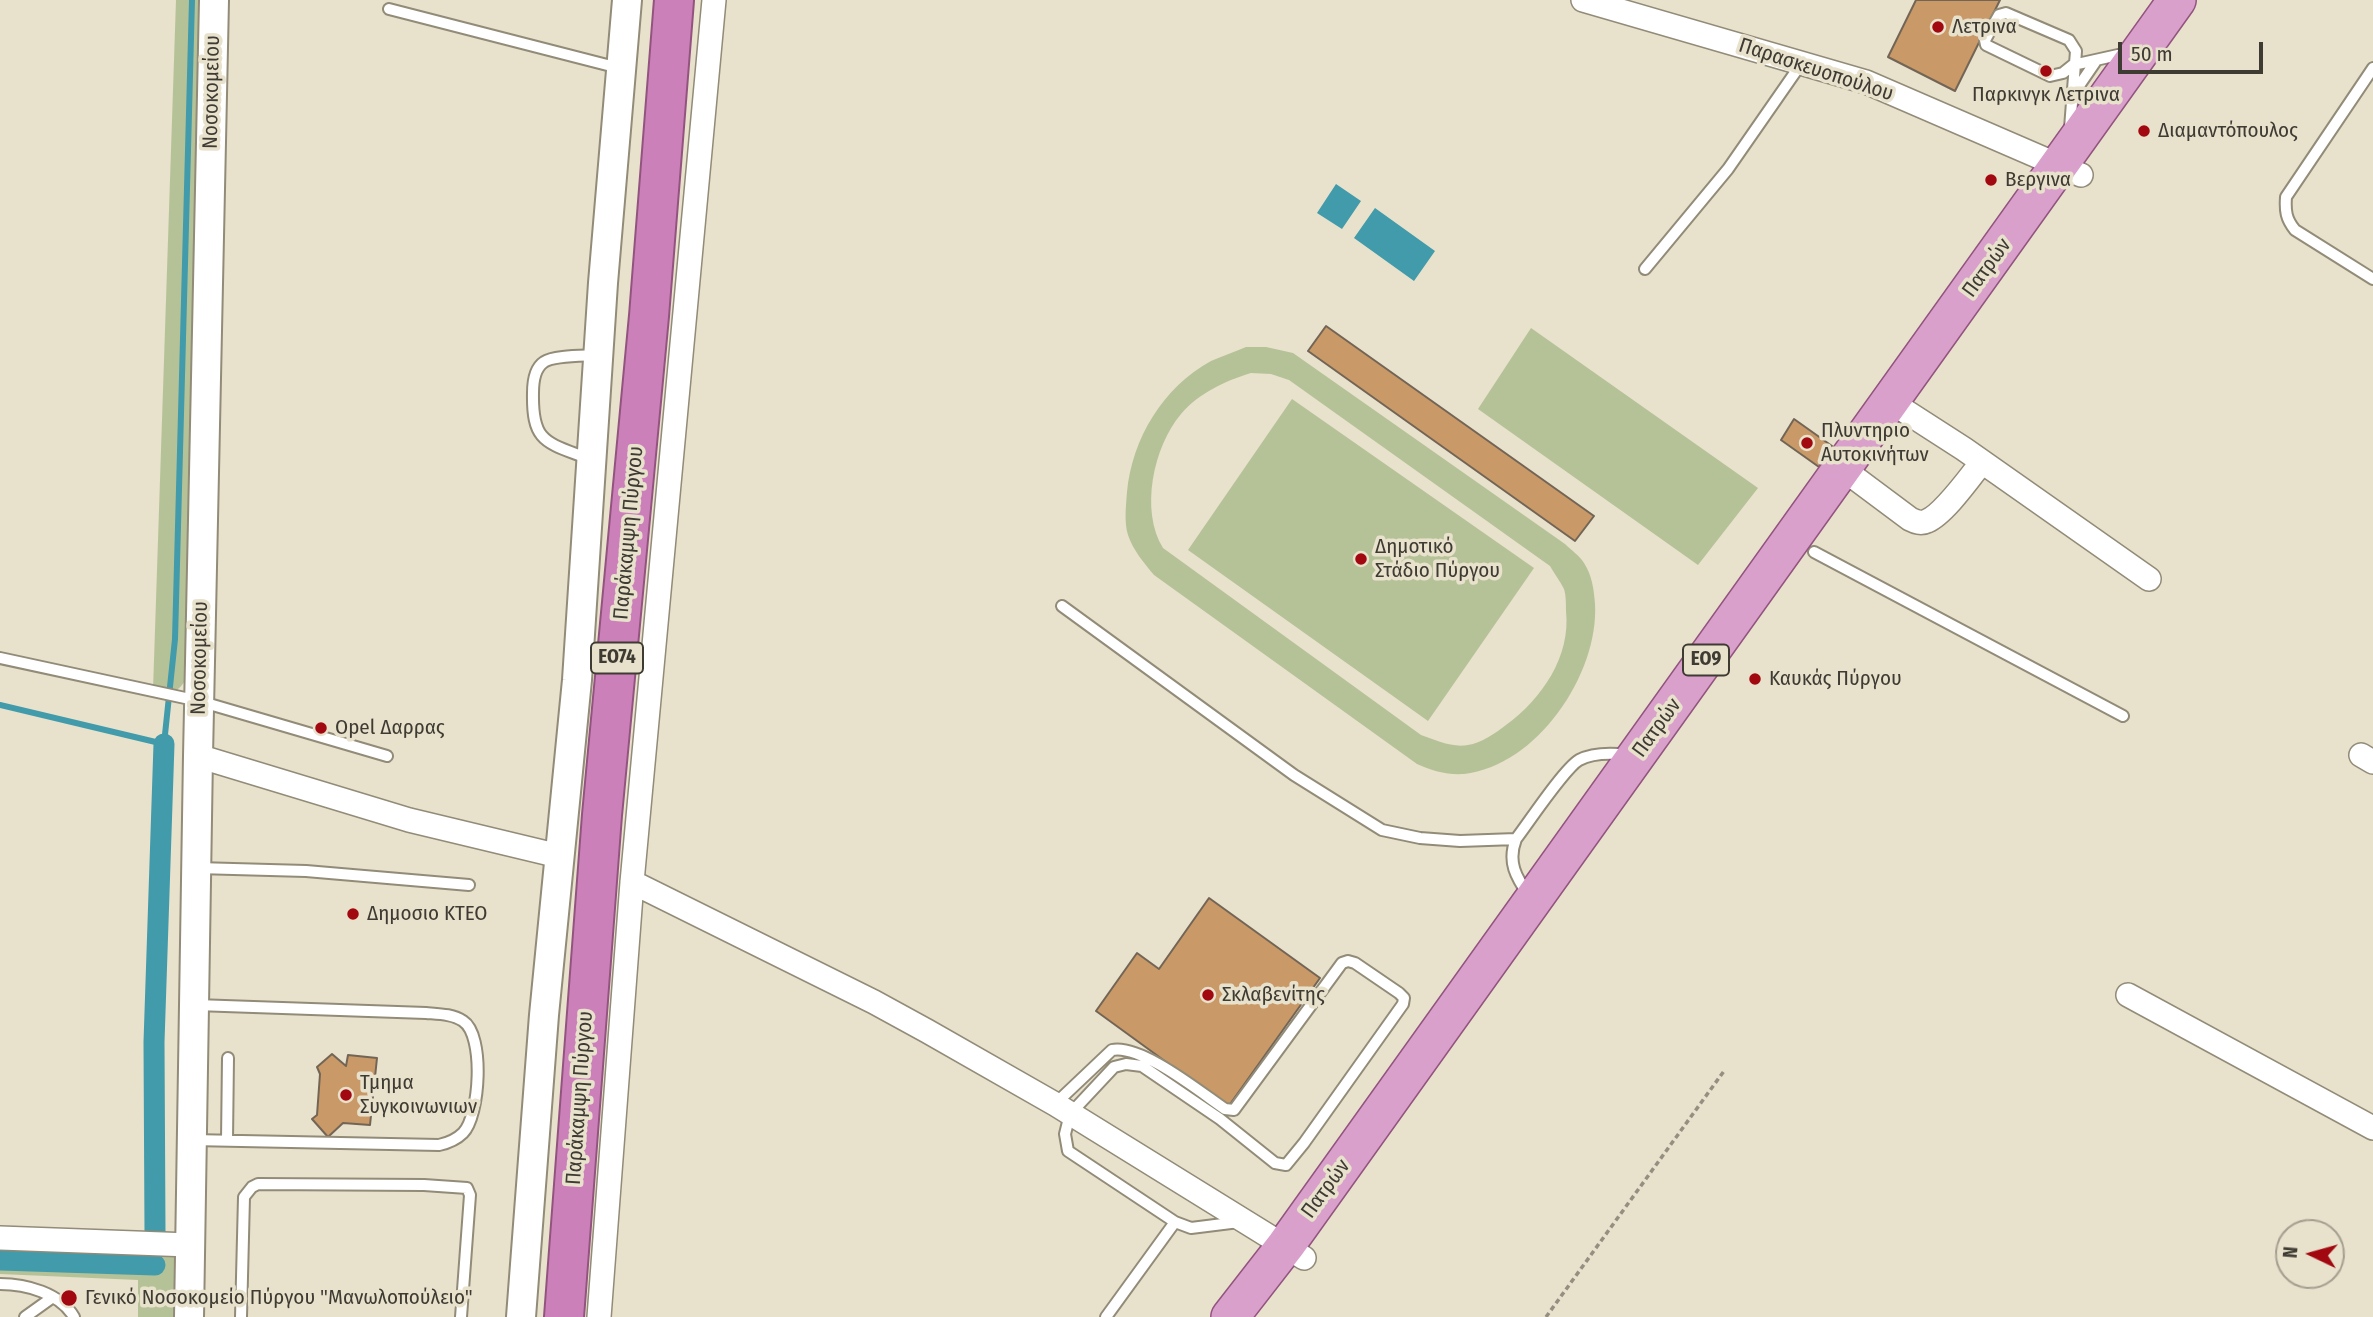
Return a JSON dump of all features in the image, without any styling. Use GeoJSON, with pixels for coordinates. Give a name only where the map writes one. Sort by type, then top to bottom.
{"type":"FeatureCollection","features":[{"type":"Feature","properties":{"kind":"highway","name":"Παράκαμψη Πύργου"},"geometry":{"type":"LineString","coordinates":[[564,1317],[602,815],[650,303],[674,0]]}},
{"type":"Feature","properties":{"kind":"main road","name":"Πατρών"},"geometry":{"type":"LineString","coordinates":[[1471,1006],[1532,902],[1637,756],[1902,408],[2075,160],[2145,55],[2177,0]]}},
{"type":"Feature","properties":{"kind":"main road","name":"Πατρών"},"geometry":{"type":"LineString","coordinates":[[2075,160],[2202,0]]}},
{"type":"Feature","properties":{"kind":"main road","name":"Πατρών"},"geometry":{"type":"LineString","coordinates":[[1258,1317],[1295,1251],[1471,1006],[1814,552],[1852,477]]}},
{"type":"Feature","properties":{"kind":"main road","name":"Πατρών"},"geometry":{"type":"LineString","coordinates":[[1230,1317],[1295,1251]]}},
{"type":"Feature","properties":{"kind":"street","name":"Νοσοκομείου"},"geometry":{"type":"LineString","coordinates":[[189,1317],[198,756],[189,699],[215,0]]}},
{"type":"Feature","properties":{"kind":"street"},"geometry":{"type":"LineString","coordinates":[[521,1317],[544,1015],[577,680],[598,355],[627,0]]}},
{"type":"Feature","properties":{"kind":"street"},"geometry":{"type":"LineString","coordinates":[[598,1317],[632,882],[714,0]]}},
{"type":"Feature","properties":{"kind":"street","name":"Παρασκευοπούλου"},"geometry":{"type":"LineString","coordinates":[[1583,0],[1866,82],[2075,160]]}},
{"type":"Feature","properties":{"kind":"street"},"geometry":{"type":"LineString","coordinates":[[1902,408],[2149,579]]}},
{"type":"Feature","properties":{"kind":"street"},"geometry":{"type":"LineString","coordinates":[[1852,477],[1910,519],[1925,522],[1952,499],[1982,462]]}},
{"type":"Feature","properties":{"kind":"street"},"geometry":{"type":"LineString","coordinates":[[198,756],[410,820],[559,856]]}},
{"type":"Feature","properties":{"kind":"street"},"geometry":{"type":"LineString","coordinates":[[632,882],[874,1002],[1063,1109],[1295,1251]]}},
{"type":"Feature","properties":{"kind":"street"},"geometry":{"type":"LineString","coordinates":[[2128,995],[2373,1128]]}},
{"type":"Feature","properties":{"kind":"street"},"geometry":{"type":"LineString","coordinates":[[0,1238],[190,1245]]}},
{"type":"Feature","properties":{"kind":"lane"},"geometry":{"type":"LineString","coordinates":[[389,9],[622,69]]}},
{"type":"Feature","properties":{"kind":"lane"},"geometry":{"type":"LineString","coordinates":[[2075,160],[2070,125],[2074,94],[2073,65],[2076,51],[2069,40],[2006,13],[1999,15],[1985,40],[1986,45],[2050,76],[2057,76],[2073,65],[2128,52],[2145,55]]}},
{"type":"Feature","properties":{"kind":"lane"},"geometry":{"type":"LineString","coordinates":[[2074,94],[2095,61]]}},
{"type":"Feature","properties":{"kind":"lane"},"geometry":{"type":"LineString","coordinates":[[1645,269],[1728,169],[1801,64]]}},
{"type":"Feature","properties":{"kind":"lane"},"geometry":{"type":"LineString","coordinates":[[2373,68],[2286,197],[2285,212],[2295,230],[2373,279]]}},
{"type":"Feature","properties":{"kind":"lane"},"geometry":{"type":"LineString","coordinates":[[591,460],[552,445],[542,438],[536,429],[533,416],[533,385],[537,371],[544,362],[598,355]]}},
{"type":"Feature","properties":{"kind":"lane"},"geometry":{"type":"LineString","coordinates":[[1814,552],[2123,716]]}},
{"type":"Feature","properties":{"kind":"lane"},"geometry":{"type":"LineString","coordinates":[[1062,606],[1294,775],[1382,830],[1420,838],[1460,841],[1516,839]]}},
{"type":"Feature","properties":{"kind":"lane"},"geometry":{"type":"LineString","coordinates":[[0,658],[151,693],[189,699],[387,756]]}},
{"type":"Feature","properties":{"kind":"lane"},"geometry":{"type":"LineString","coordinates":[[1532,902],[1513,867],[1512,848],[1516,839],[1573,765],[1592,755],[1614,753],[1637,756]]}},
{"type":"Feature","properties":{"kind":"lane"},"geometry":{"type":"LineString","coordinates":[[197,868],[306,870],[468,885]]}},
{"type":"Feature","properties":{"kind":"lane"},"geometry":{"type":"LineString","coordinates":[[1063,1109],[1114,1067],[1126,1064],[1142,1066],[1220,1119],[1275,1163],[1286,1165],[1403,1004],[1404,998],[1399,993],[1355,963],[1342,963],[1244,1099],[1232,1111],[1149,1058],[1120,1048],[1112,1050],[1063,1109],[1068,1151],[1175,1222],[1191,1228],[1246,1220]]}},
{"type":"Feature","properties":{"kind":"lane"},"geometry":{"type":"LineString","coordinates":[[192,1140],[439,1146],[453,1141],[465,1132],[474,1109],[478,1061],[472,1030],[464,1021],[453,1017],[426,1013],[194,1005]]}},
{"type":"Feature","properties":{"kind":"lane"},"geometry":{"type":"LineString","coordinates":[[227,1140],[228,1058]]}},
{"type":"Feature","properties":{"kind":"lane"},"geometry":{"type":"LineString","coordinates":[[241,1317],[244,1197],[258,1184],[424,1185],[467,1188],[470,1195],[461,1317]]}},
{"type":"Feature","properties":{"kind":"lane"},"geometry":{"type":"LineString","coordinates":[[1106,1317],[1175,1222]]}},
{"type":"Feature","properties":{"kind":"lane"},"geometry":{"type":"LineString","coordinates":[[0,1284],[32,1288],[53,1297],[70,1310],[74,1317]]}},
{"type":"Feature","properties":{"kind":"lane"},"geometry":{"type":"LineString","coordinates":[[25,1317],[53,1297]]}},
{"type":"Feature","properties":{"kind":"path"},"geometry":{"type":"LineString","coordinates":[[1546,1317],[1724,1071]]}},
{"type":"Feature","properties":{"kind":"green space"},"geometry":{"type":"Polygon","coordinates":[[[176,0],[204,0],[187,677],[181,687],[170,691],[153,690],[176,0]]]}},
{"type":"Feature","properties":{"kind":"green space"},"geometry":{"type":"Polygon","coordinates":[[[1531,328],[1758,488],[1698,565],[1478,409],[1531,328]]]}},
{"type":"Feature","properties":{"kind":"green space"},"geometry":{"type":"Polygon","coordinates":[[[1246,347],[1266,347],[1293,353],[1565,544],[1582,560],[1591,578],[1595,604],[1594,631],[1586,659],[1575,686],[1558,712],[1539,735],[1516,754],[1491,767],[1464,774],[1440,772],[1417,764],[1154,575],[1139,556],[1128,535],[1126,514],[1130,472],[1143,434],[1153,416],[1178,385],[1211,361],[1246,347]],[[1251,373],[1213,389],[1188,407],[1171,428],[1157,461],[1151,498],[1156,533],[1163,548],[1421,735],[1462,746],[1493,734],[1531,703],[1559,660],[1566,628],[1565,594],[1559,580],[1550,566],[1289,380],[1271,374],[1251,373]]]}},
{"type":"Feature","properties":{"kind":"green space","name":"Δημοτικό Στάδιο Πύργου"},"geometry":{"type":"Polygon","coordinates":[[[1292,399],[1534,568],[1428,721],[1188,550],[1292,399]]]}},
{"type":"Feature","properties":{"kind":"green space"},"geometry":{"type":"Polygon","coordinates":[[[0,1248],[175,1254],[174,1317],[138,1317],[138,1280],[0,1274],[0,1248]]]}},
{"type":"Feature","properties":{"kind":"water"},"geometry":{"type":"Polygon","coordinates":[[[1336,184],[1361,201],[1342,229],[1317,213],[1336,184]]]}},
{"type":"Feature","properties":{"kind":"water"},"geometry":{"type":"Polygon","coordinates":[[[1375,208],[1435,251],[1414,281],[1354,238],[1375,208]]]}},
{"type":"Feature","properties":{"kind":"building"},"geometry":{"type":"Polygon","coordinates":[[[1916,0],[2000,0],[1955,91],[1888,57],[1916,0]]]}},
{"type":"Feature","properties":{"kind":"building"},"geometry":{"type":"Polygon","coordinates":[[[1326,326],[1594,516],[1575,541],[1308,351],[1326,326]]]}},
{"type":"Feature","properties":{"kind":"building","name":"Πλυντηριο Αυτοκινήτων"},"geometry":{"type":"Polygon","coordinates":[[[1794,419],[1832,446],[1819,467],[1781,440],[1794,419]]]}},
{"type":"Feature","properties":{"kind":"building","name":"Σκλαβενίτης"},"geometry":{"type":"Polygon","coordinates":[[[1209,898],[1320,978],[1228,1107],[1096,1011],[1137,953],[1159,969],[1209,898]]]}},
{"type":"Feature","properties":{"kind":"building","name":"Τμημα Συγκοινωνιων"},"geometry":{"type":"Polygon","coordinates":[[[332,1054],[346,1066],[348,1055],[377,1058],[370,1125],[343,1123],[328,1137],[312,1119],[317,1115],[320,1074],[317,1067],[332,1054]]]}},
{"type":"Feature","properties":{"kind":"waterway"},"geometry":{"type":"LineString","coordinates":[[0,705],[164,744],[175,639],[192,0]]}},
{"type":"Feature","properties":{"kind":"waterway"},"geometry":{"type":"LineString","coordinates":[[155,1233],[154,1042],[164,744]]}},
{"type":"Feature","properties":{"kind":"waterway"},"geometry":{"type":"LineString","coordinates":[[0,1260],[155,1265]]}},
{"type":"Feature","properties":{"kind":"place","name":"Λετρινα"},"geometry":{"type":"Point","coordinates":[1938,27]}},
{"type":"Feature","properties":{"kind":"place","name":"Παρκινγκ Λετρινα"},"geometry":{"type":"Point","coordinates":[2046,71]}},
{"type":"Feature","properties":{"kind":"place","name":"Διαμαντόπουλος"},"geometry":{"type":"Point","coordinates":[2144,131]}},
{"type":"Feature","properties":{"kind":"place","name":"Βεργινα"},"geometry":{"type":"Point","coordinates":[1991,180]}},
{"type":"Feature","properties":{"kind":"place","name":"Πλυντηριο Αυτοκινήτων"},"geometry":{"type":"Point","coordinates":[1807,443]}},
{"type":"Feature","properties":{"kind":"place","name":"Δημοτικό Στάδιο Πύργου"},"geometry":{"type":"Point","coordinates":[1361,559]}},
{"type":"Feature","properties":{"kind":"place","name":"Καυκάς Πύργου"},"geometry":{"type":"Point","coordinates":[1755,679]}},
{"type":"Feature","properties":{"kind":"place","name":"Opel Δαρρας"},"geometry":{"type":"Point","coordinates":[321,728]}},
{"type":"Feature","properties":{"kind":"place","name":"Δημοσιο ΚΤΕΟ"},"geometry":{"type":"Point","coordinates":[353,914]}},
{"type":"Feature","properties":{"kind":"place","name":"Σκλαβενίτης"},"geometry":{"type":"Point","coordinates":[1208,995]}},
{"type":"Feature","properties":{"kind":"place","name":"Τμημα Συγκοινωνιων"},"geometry":{"type":"Point","coordinates":[346,1095]}},
{"type":"Feature","properties":{"kind":"place","name":"Γενικό Νοσοκομείο Πύργου \"Μανωλοπούλειο\""},"geometry":{"type":"Point","coordinates":[69,1298]}}]}
